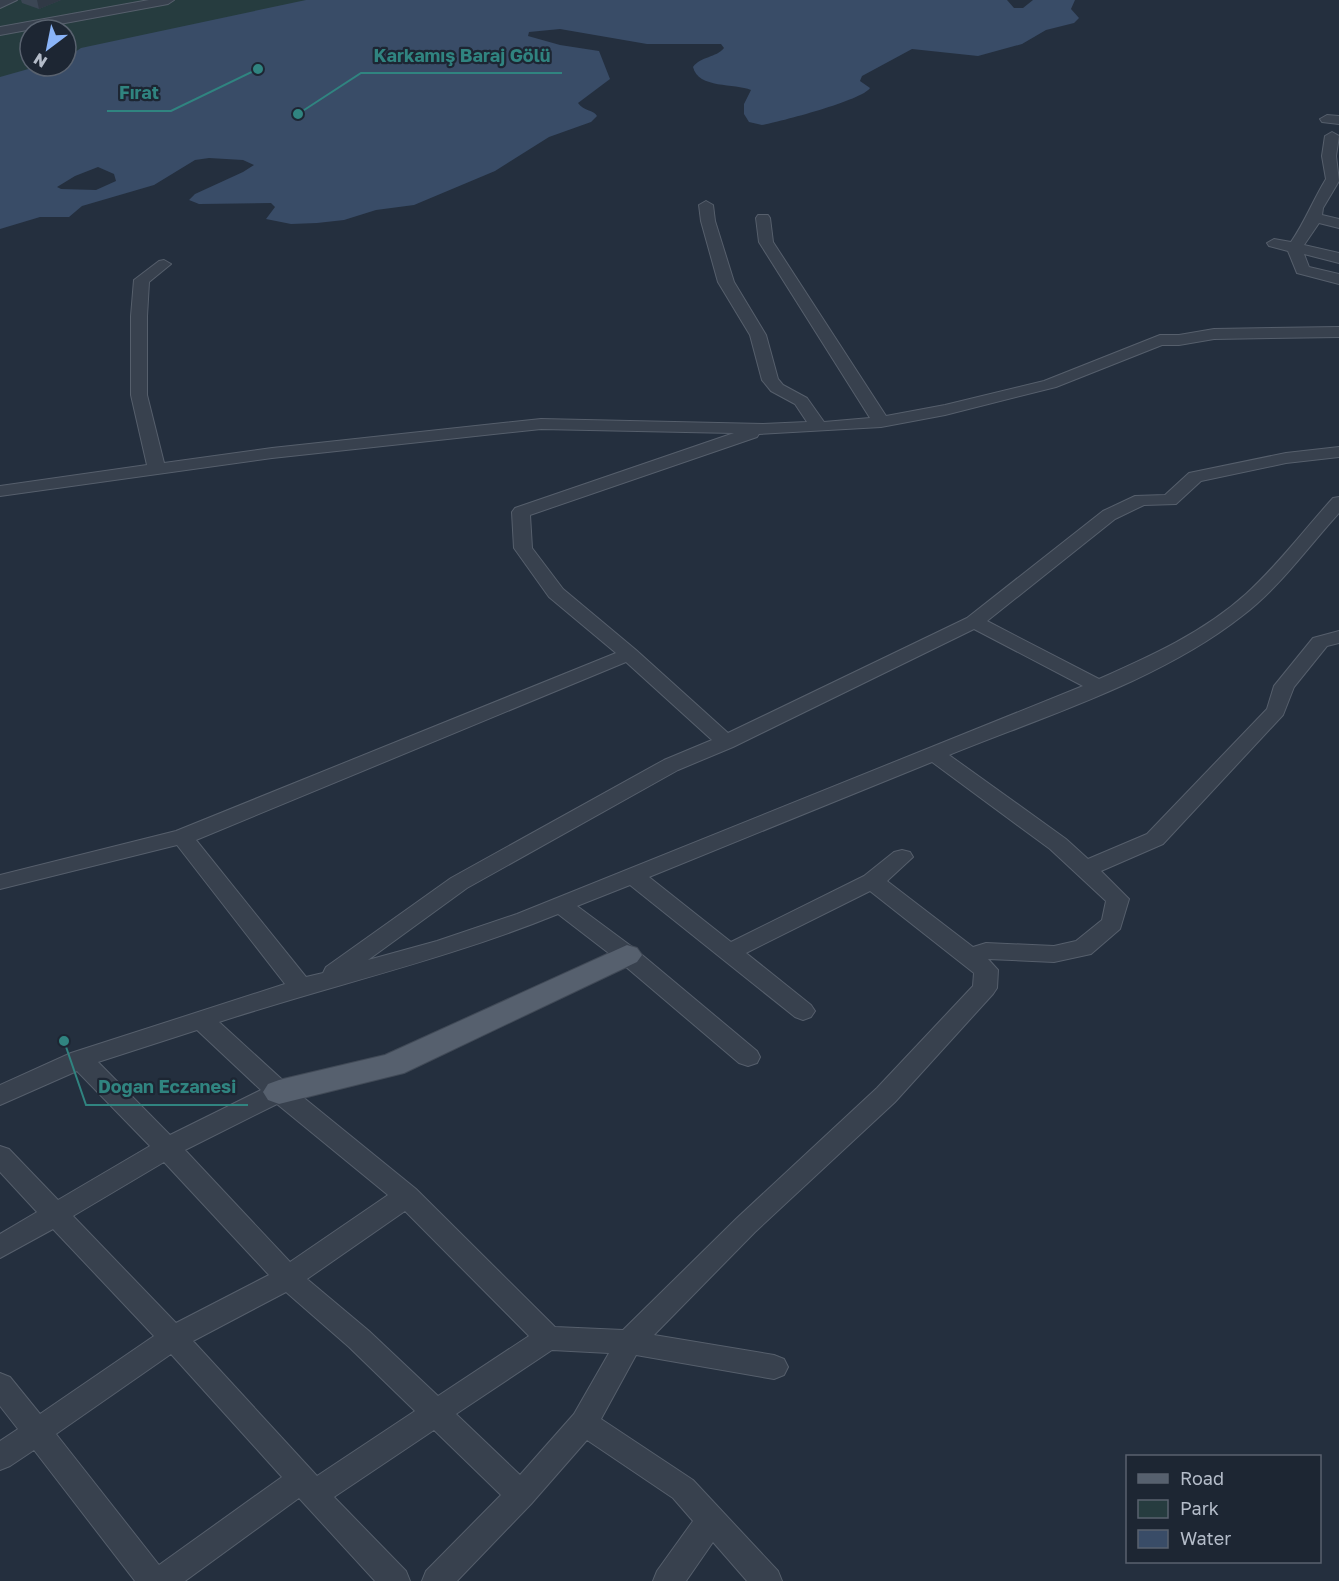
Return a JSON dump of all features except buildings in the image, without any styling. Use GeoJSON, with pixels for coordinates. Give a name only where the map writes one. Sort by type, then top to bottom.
{"type":"FeatureCollection","features":[{"type":"Feature","properties":{"kind":"main road"},"geometry":{"type":"LineString","coordinates":[[279,1092],[393,1065],[627,955]]}},
{"type":"Feature","properties":{"kind":"street"},"geometry":{"type":"LineString","coordinates":[[0,4],[10,0]]}},
{"type":"Feature","properties":{"kind":"street"},"geometry":{"type":"LineString","coordinates":[[0,31],[168,0]]}},
{"type":"Feature","properties":{"kind":"street"},"geometry":{"type":"LineString","coordinates":[[1295,248],[1316,217],[1316,208],[1333,179],[1329,156],[1332,136]]}},
{"type":"Feature","properties":{"kind":"street"},"geometry":{"type":"LineString","coordinates":[[706,204],[708,221],[726,282],[758,334],[770,380],[777,388],[801,401],[819,427]]}},
{"type":"Feature","properties":{"kind":"street"},"geometry":{"type":"LineString","coordinates":[[1316,217],[1339,224]]}},
{"type":"Feature","properties":{"kind":"street"},"geometry":{"type":"LineString","coordinates":[[763,218],[766,242],[880,422]]}},
{"type":"Feature","properties":{"kind":"street"},"geometry":{"type":"LineString","coordinates":[[1274,243],[1333,256],[1339,260]]}},
{"type":"Feature","properties":{"kind":"street"},"geometry":{"type":"LineString","coordinates":[[1295,248],[1302,270],[1339,279]]}},
{"type":"Feature","properties":{"kind":"street"},"geometry":{"type":"LineString","coordinates":[[157,470],[139,395],[139,316],[142,280],[164,264]]}},
{"type":"Feature","properties":{"kind":"street"},"geometry":{"type":"LineString","coordinates":[[0,491],[272,453],[541,424],[763,429],[880,422],[945,410],[1050,384],[1160,340],[1179,340],[1214,334],[1339,332]]}},
{"type":"Feature","properties":{"kind":"street"},"geometry":{"type":"LineString","coordinates":[[726,742],[629,654],[556,593],[523,548],[521,512],[763,429]]}},
{"type":"Feature","properties":{"kind":"street"},"geometry":{"type":"LineString","coordinates":[[311,985],[459,883],[671,765],[726,742],[974,622],[1109,515],[1141,500],[1170,500],[1195,477],[1286,458],[1339,452]]}},
{"type":"Feature","properties":{"kind":"street"},"geometry":{"type":"LineString","coordinates":[[0,1096],[80,1059],[311,985],[444,947],[560,905],[1099,687],[1180,650],[1211,633],[1254,597],[1339,502]]}},
{"type":"Feature","properties":{"kind":"street"},"geometry":{"type":"LineString","coordinates":[[974,622],[1099,687]]}},
{"type":"Feature","properties":{"kind":"street"},"geometry":{"type":"LineString","coordinates":[[1085,869],[1155,839],[1276,711],[1284,686],[1320,642],[1339,637]]}},
{"type":"Feature","properties":{"kind":"street"},"geometry":{"type":"LineString","coordinates":[[0,882],[182,837],[629,654]]}},
{"type":"Feature","properties":{"kind":"street"},"geometry":{"type":"LineString","coordinates":[[934,754],[1059,844],[1118,898],[1112,922],[1083,948],[1053,954],[986,951],[970,956]]}},
{"type":"Feature","properties":{"kind":"street"},"geometry":{"type":"LineString","coordinates":[[182,837],[311,985]]}},
{"type":"Feature","properties":{"kind":"street"},"geometry":{"type":"LineString","coordinates":[[729,952],[872,881],[902,857]]}},
{"type":"Feature","properties":{"kind":"street"},"geometry":{"type":"LineString","coordinates":[[633,876],[803,1011]]}},
{"type":"Feature","properties":{"kind":"street"},"geometry":{"type":"LineString","coordinates":[[437,1581],[521,1495],[584,1423],[629,1342],[746,1225],[886,1095],[985,988],[986,970],[872,881]]}},
{"type":"Feature","properties":{"kind":"street"},"geometry":{"type":"LineString","coordinates":[[560,905],[627,955],[748,1057]]}},
{"type":"Feature","properties":{"kind":"street"},"geometry":{"type":"LineString","coordinates":[[202,1020],[279,1092],[407,1196],[548,1338]]}},
{"type":"Feature","properties":{"kind":"street"},"geometry":{"type":"LineString","coordinates":[[80,1059],[288,1278],[359,1339],[521,1495]]}},
{"type":"Feature","properties":{"kind":"street"},"geometry":{"type":"LineString","coordinates":[[0,1246],[167,1148],[279,1092]]}},
{"type":"Feature","properties":{"kind":"street"},"geometry":{"type":"LineString","coordinates":[[0,1156],[173,1338],[395,1581]]}},
{"type":"Feature","properties":{"kind":"street"},"geometry":{"type":"LineString","coordinates":[[0,1457],[173,1338],[288,1278],[407,1196]]}},
{"type":"Feature","properties":{"kind":"street"},"geometry":{"type":"LineString","coordinates":[[161,1581],[307,1487],[436,1414],[548,1338],[629,1342],[774,1366]]}},
{"type":"Feature","properties":{"kind":"street"},"geometry":{"type":"LineString","coordinates":[[0,1385],[153,1581]]}},
{"type":"Feature","properties":{"kind":"street"},"geometry":{"type":"LineString","coordinates":[[584,1423],[683,1489],[767,1581]]}},
{"type":"Feature","properties":{"kind":"street"},"geometry":{"type":"LineString","coordinates":[[668,1581],[712,1519]]}},
{"type":"Feature","properties":{"kind":"green space"},"geometry":{"type":"Polygon","coordinates":[[[0,0],[379,0],[78,59],[78,18],[18,18],[18,73],[0,79],[0,0]]]}},
{"type":"Feature","properties":{"kind":"water"},"geometry":{"type":"Polygon","coordinates":[[[306,0],[1007,0],[1014,8],[1023,8],[1033,0],[1075,0],[1071,9],[1079,18],[1074,23],[1046,30],[1022,44],[978,56],[912,49],[862,76],[860,81],[870,88],[864,93],[820,110],[762,125],[749,122],[744,114],[744,104],[751,90],[709,82],[696,74],[693,67],[696,63],[721,51],[724,48],[721,44],[647,44],[560,29],[529,32],[528,36],[560,45],[599,51],[610,79],[578,103],[597,116],[591,122],[549,137],[495,171],[414,205],[376,210],[344,220],[291,224],[266,219],[275,207],[271,203],[199,204],[189,200],[195,194],[254,165],[243,160],[209,158],[195,160],[154,185],[82,206],[69,217],[40,217],[0,229],[0,77],[18,72],[18,78],[78,78],[78,50],[306,0]],[[98,167],[75,176],[57,187],[96,190],[116,181],[114,174],[98,167]]]}},
{"type":"Feature","properties":{"kind":"place","name":"Fırat"},"geometry":{"type":"Point","coordinates":[258,69]}},
{"type":"Feature","properties":{"kind":"place","name":"Karkamış Baraj Gölü"},"geometry":{"type":"Point","coordinates":[298,114]}},
{"type":"Feature","properties":{"kind":"place","name":"Doğan Eczanesi"},"geometry":{"type":"Point","coordinates":[64,1041]}}]}
